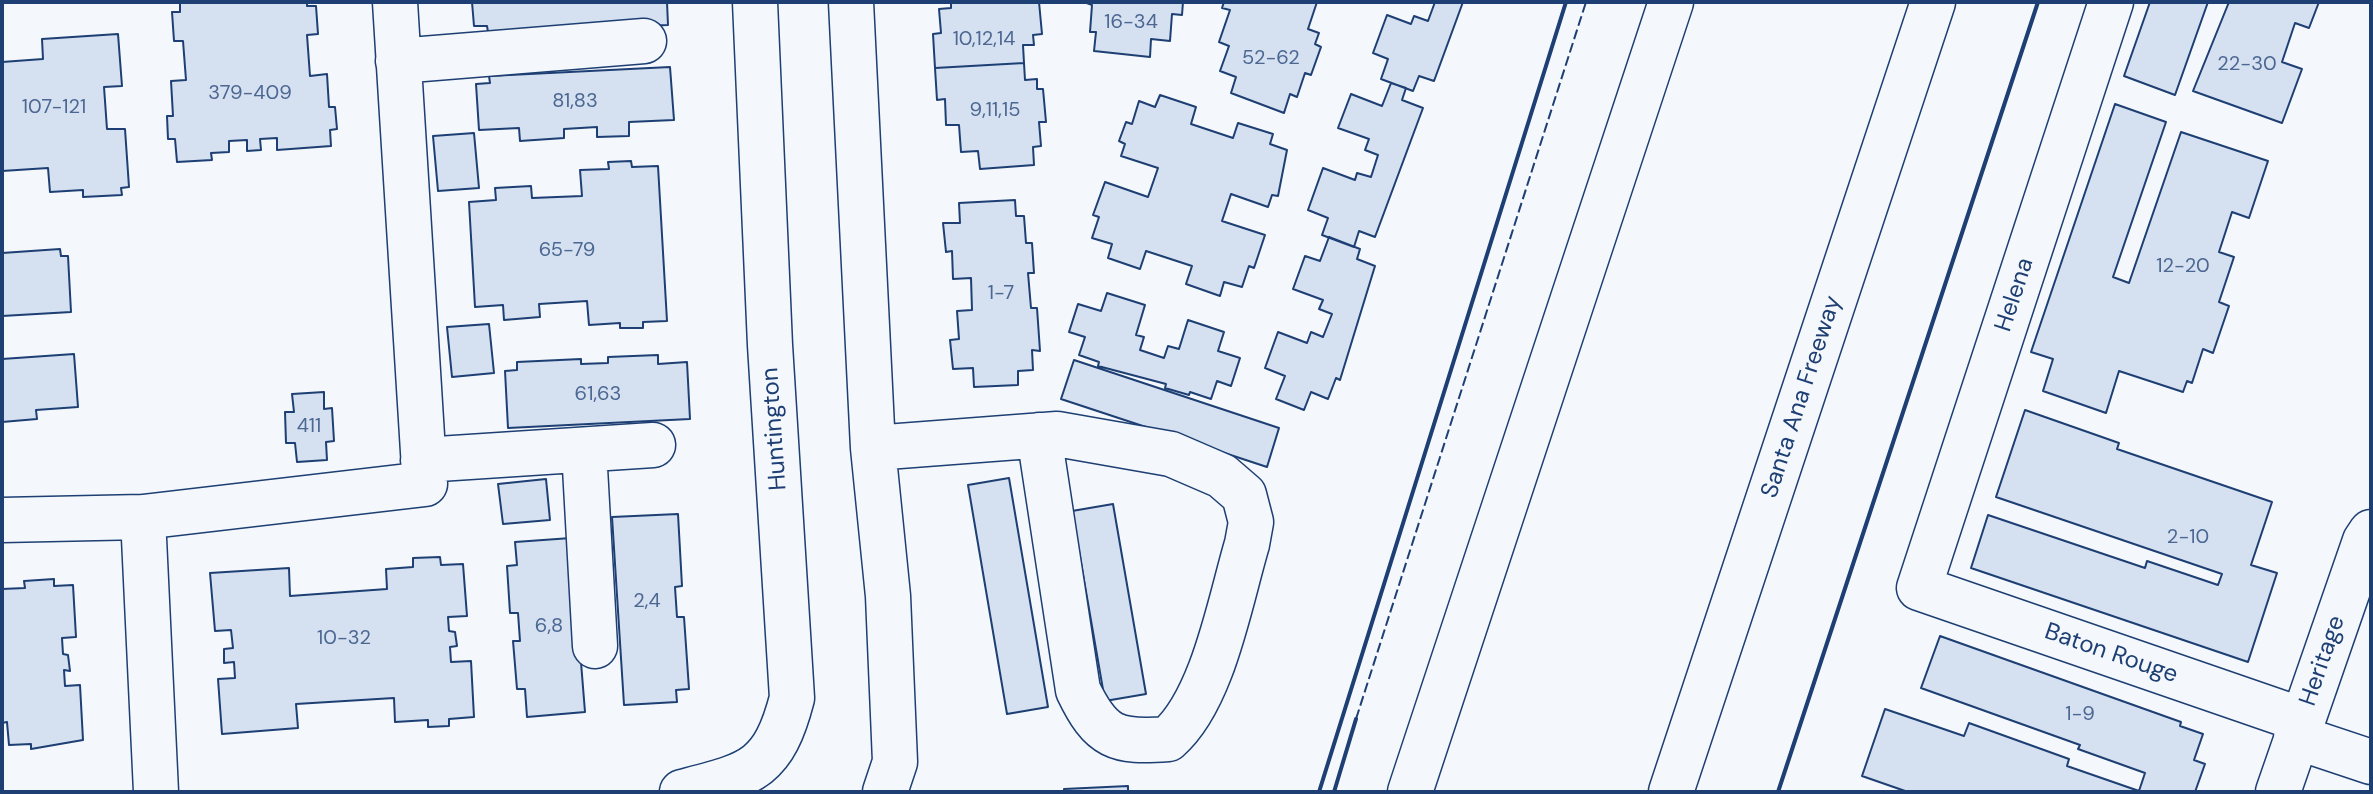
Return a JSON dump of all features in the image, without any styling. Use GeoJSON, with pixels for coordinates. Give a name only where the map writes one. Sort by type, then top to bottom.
{"type":"FeatureCollection","features":[{"type":"Feature","properties":{"kind":"main road"},"geometry":{"type":"LineString","coordinates":[[2,520],[143,517],[425,484],[395,2]]}},
{"type":"Feature","properties":{"kind":"main road","name":"Huntington"},"geometry":{"type":"LineString","coordinates":[[682,792],[742,776],[765,759],[783,734],[792,698],[770,345],[755,2]]}},
{"type":"Feature","properties":{"kind":"main road"},"geometry":{"type":"LineString","coordinates":[[851,2],[873,448],[888,596],[895,762],[885,792]]}},
{"type":"Feature","properties":{"kind":"main road"},"geometry":{"type":"LineString","coordinates":[[1410,792],[1671,2]]}},
{"type":"Feature","properties":{"kind":"main road","name":"Santa Ana Freeway"},"geometry":{"type":"LineString","coordinates":[[1671,792],[1933,2]]}},
{"type":"Feature","properties":{"kind":"main road","name":"Helena"},"geometry":{"type":"LineString","coordinates":[[1919,588],[2111,2]]}},
{"type":"Feature","properties":{"kind":"main road"},"geometry":{"type":"LineString","coordinates":[[398,61],[644,41]]}},
{"type":"Feature","properties":{"kind":"main road"},"geometry":{"type":"LineString","coordinates":[[873,448],[1039,435],[1057,434],[1171,454],[1222,476],[1237,488],[1248,505],[1251,522],[1247,544],[1208,671],[1192,712],[1168,739],[1135,741],[1111,736],[1091,718],[1078,690],[1039,435]]}},
{"type":"Feature","properties":{"kind":"main road"},"geometry":{"type":"LineString","coordinates":[[423,460],[653,445]]}},
{"type":"Feature","properties":{"kind":"main road"},"geometry":{"type":"LineString","coordinates":[[584,450],[595,646]]}},
{"type":"Feature","properties":{"kind":"main road"},"geometry":{"type":"LineString","coordinates":[[143,517],[156,792]]}},
{"type":"Feature","properties":{"kind":"main road","name":"Heritage"},"geometry":{"type":"LineString","coordinates":[[2278,792],[2365,541],[2371,532]]}},
{"type":"Feature","properties":{"kind":"main road","name":"Baton Rouge"},"geometry":{"type":"LineString","coordinates":[[1919,588],[2299,728],[2371,762]]}},
{"type":"Feature","properties":{"kind":"building"},"geometry":{"type":"Polygon","coordinates":[[[180,2],[307,2],[307,6],[316,6],[318,34],[307,35],[310,76],[327,74],[329,107],[335,107],[337,129],[330,130],[331,146],[277,150],[277,138],[260,139],[261,150],[247,151],[247,140],[229,141],[229,152],[211,153],[212,160],[177,162],[175,139],[168,139],[167,116],[173,116],[171,81],[186,80],[183,41],[174,41],[172,12],[180,12],[180,2]]]}},
{"type":"Feature","properties":{"kind":"building"},"geometry":{"type":"Polygon","coordinates":[[[472,2],[667,2],[668,25],[488,32],[487,26],[474,26],[472,2]]]}},
{"type":"Feature","properties":{"kind":"building"},"geometry":{"type":"Polygon","coordinates":[[[951,2],[1039,2],[1042,34],[1033,35],[1034,45],[1023,45],[1024,63],[935,68],[933,34],[941,33],[939,9],[951,8],[951,2]]]}},
{"type":"Feature","properties":{"kind":"building"},"geometry":{"type":"Polygon","coordinates":[[[1084,2],[1183,2],[1182,15],[1172,14],[1170,41],[1151,39],[1150,57],[1094,51],[1096,32],[1090,32],[1092,5],[1084,2]]]}},
{"type":"Feature","properties":{"kind":"building"},"geometry":{"type":"Polygon","coordinates":[[[1224,2],[1317,2],[1308,29],[1319,33],[1315,44],[1321,47],[1311,75],[1305,73],[1297,97],[1290,94],[1284,113],[1231,93],[1236,77],[1220,71],[1229,46],[1219,42],[1230,10],[1222,8],[1224,2]]]}},
{"type":"Feature","properties":{"kind":"building"},"geometry":{"type":"Polygon","coordinates":[[[1435,2],[1463,2],[1434,81],[1419,76],[1413,91],[1381,79],[1388,59],[1373,53],[1387,15],[1411,24],[1414,16],[1428,21],[1435,2]]]}},
{"type":"Feature","properties":{"kind":"building"},"geometry":{"type":"Polygon","coordinates":[[[2150,2],[2208,2],[2175,95],[2124,76],[2150,2]]]}},
{"type":"Feature","properties":{"kind":"building"},"geometry":{"type":"Polygon","coordinates":[[[2229,2],[2319,2],[2309,28],[2295,23],[2282,62],[2302,69],[2282,123],[2193,91],[2229,2]]]}},
{"type":"Feature","properties":{"kind":"building"},"geometry":{"type":"Polygon","coordinates":[[[118,34],[122,86],[104,87],[107,129],[125,129],[129,187],[121,188],[122,195],[83,197],[83,190],[50,192],[48,168],[2,171],[2,62],[43,59],[42,39],[118,34]]]}},
{"type":"Feature","properties":{"kind":"building"},"geometry":{"type":"Polygon","coordinates":[[[1024,63],[1025,80],[1037,79],[1037,89],[1043,89],[1046,122],[1039,122],[1041,146],[1033,147],[1034,165],[980,169],[978,151],[961,152],[959,125],[946,125],[945,99],[937,100],[935,68],[1024,63]]]}},
{"type":"Feature","properties":{"kind":"building"},"geometry":{"type":"Polygon","coordinates":[[[670,67],[674,120],[629,122],[629,136],[597,137],[597,127],[564,129],[564,138],[520,141],[519,128],[479,130],[476,84],[490,83],[489,76],[670,67]]]}},
{"type":"Feature","properties":{"kind":"building"},"geometry":{"type":"Polygon","coordinates":[[[1391,83],[1406,88],[1402,100],[1423,108],[1375,237],[1359,231],[1354,247],[1322,235],[1328,218],[1308,210],[1323,168],[1355,180],[1357,173],[1371,177],[1378,155],[1365,150],[1369,139],[1338,128],[1351,94],[1382,106],[1391,83]]]}},
{"type":"Feature","properties":{"kind":"building"},"geometry":{"type":"Polygon","coordinates":[[[1160,95],[1196,107],[1191,124],[1233,138],[1238,123],[1273,134],[1270,144],[1287,150],[1278,196],[1272,195],[1268,207],[1231,194],[1222,221],[1265,235],[1254,268],[1249,266],[1242,287],[1224,282],[1220,296],[1186,284],[1192,266],[1146,251],[1140,269],[1108,258],[1112,244],[1092,238],[1099,217],[1093,215],[1105,182],[1148,197],[1158,168],[1121,156],[1125,144],[1119,141],[1126,122],[1132,124],[1139,101],[1155,107],[1160,95]]]}},
{"type":"Feature","properties":{"kind":"building"},"geometry":{"type":"Polygon","coordinates":[[[2115,104],[2166,122],[2113,277],[2129,283],[2181,132],[2268,161],[2249,218],[2232,212],[2219,252],[2234,257],[2219,302],[2229,306],[2213,353],[2203,349],[2192,383],[2187,381],[2183,392],[2119,371],[2106,413],[2043,391],[2053,359],[2031,352],[2115,104]]]}},
{"type":"Feature","properties":{"kind":"building"},"geometry":{"type":"Polygon","coordinates":[[[474,133],[479,188],[438,191],[433,136],[474,133]]]}},
{"type":"Feature","properties":{"kind":"building"},"geometry":{"type":"Polygon","coordinates":[[[631,161],[632,167],[658,166],[667,321],[643,322],[643,328],[620,328],[620,323],[589,325],[587,301],[539,304],[540,317],[504,320],[503,305],[475,307],[469,202],[496,200],[495,188],[531,186],[532,198],[582,196],[580,170],[609,169],[608,162],[631,161]]]}},
{"type":"Feature","properties":{"kind":"building"},"geometry":{"type":"Polygon","coordinates":[[[1015,200],[1016,216],[1024,216],[1026,243],[1032,243],[1034,273],[1028,273],[1031,308],[1037,308],[1040,351],[1032,350],[1033,370],[1018,371],[1018,385],[974,387],[973,368],[953,369],[950,340],[959,339],[957,311],[972,310],[971,278],[953,279],[952,251],[946,252],[943,223],[960,223],[959,203],[1015,200]]]}},
{"type":"Feature","properties":{"kind":"building"},"geometry":{"type":"Polygon","coordinates":[[[1329,237],[1360,249],[1357,259],[1375,266],[1340,380],[1336,378],[1328,399],[1311,392],[1304,410],[1276,399],[1285,376],[1265,368],[1278,332],[1307,343],[1311,332],[1323,337],[1332,314],[1319,309],[1323,300],[1293,289],[1305,256],[1320,261],[1329,237]]]}},
{"type":"Feature","properties":{"kind":"building"},"geometry":{"type":"Polygon","coordinates":[[[60,249],[61,256],[68,256],[71,312],[2,316],[2,253],[60,249]]]}},
{"type":"Feature","properties":{"kind":"building"},"geometry":{"type":"Polygon","coordinates":[[[1107,293],[1145,305],[1136,335],[1144,337],[1140,350],[1164,358],[1168,346],[1179,349],[1188,320],[1224,332],[1218,351],[1240,358],[1231,386],[1217,381],[1211,399],[1190,392],[1189,395],[1165,388],[1166,384],[1098,366],[1099,362],[1079,355],[1085,337],[1069,332],[1078,304],[1101,311],[1107,293]]]}},
{"type":"Feature","properties":{"kind":"building"},"geometry":{"type":"Polygon","coordinates":[[[489,324],[494,373],[452,377],[447,327],[489,324]]]}},
{"type":"Feature","properties":{"kind":"building"},"geometry":{"type":"Polygon","coordinates":[[[74,354],[78,407],[36,410],[37,419],[2,422],[2,359],[74,354]]]}},
{"type":"Feature","properties":{"kind":"building"},"geometry":{"type":"Polygon","coordinates":[[[658,355],[658,364],[687,362],[690,419],[508,428],[505,371],[517,370],[517,362],[581,359],[581,364],[608,363],[608,357],[658,355]]]}},
{"type":"Feature","properties":{"kind":"building"},"geometry":{"type":"Polygon","coordinates":[[[1074,360],[1279,428],[1267,467],[1061,399],[1074,360]]]}},
{"type":"Feature","properties":{"kind":"building"},"geometry":{"type":"Polygon","coordinates":[[[324,392],[324,409],[332,408],[334,441],[326,442],[327,460],[297,462],[295,443],[286,443],[285,412],[294,412],[292,394],[324,392]]]}},
{"type":"Feature","properties":{"kind":"building"},"geometry":{"type":"Polygon","coordinates":[[[2025,410],[2119,443],[2117,449],[2272,502],[2251,565],[2277,573],[2248,662],[1971,568],[1988,515],[2145,568],[2147,561],[2218,585],[2222,574],[1996,497],[2025,410]]]}},
{"type":"Feature","properties":{"kind":"building"},"geometry":{"type":"Polygon","coordinates":[[[1009,478],[1048,707],[1007,714],[968,485],[1009,478]]]}},
{"type":"Feature","properties":{"kind":"building"},"geometry":{"type":"Polygon","coordinates":[[[546,479],[550,520],[503,524],[498,484],[546,479]]]}},
{"type":"Feature","properties":{"kind":"building"},"geometry":{"type":"Polygon","coordinates":[[[1113,504],[1146,694],[1105,701],[1072,511],[1113,504]]]}},
{"type":"Feature","properties":{"kind":"building"},"geometry":{"type":"Polygon","coordinates":[[[678,514],[682,586],[675,587],[677,617],[684,617],[689,689],[676,690],[677,702],[624,705],[612,517],[678,514]]]}},
{"type":"Feature","properties":{"kind":"building"},"geometry":{"type":"Polygon","coordinates":[[[571,538],[585,712],[527,717],[525,689],[517,689],[513,641],[520,641],[518,613],[510,613],[507,566],[517,565],[515,542],[571,538]]]}},
{"type":"Feature","properties":{"kind":"building"},"geometry":{"type":"Polygon","coordinates":[[[440,557],[441,565],[463,564],[467,616],[448,617],[449,631],[455,632],[457,646],[450,647],[451,662],[471,661],[474,717],[449,719],[449,726],[428,727],[428,720],[395,722],[394,698],[296,704],[298,728],[222,734],[218,679],[235,678],[234,662],[224,663],[224,649],[233,648],[231,630],[215,631],[210,573],[289,568],[290,596],[387,589],[386,569],[413,567],[413,558],[440,557]]]}},
{"type":"Feature","properties":{"kind":"building"},"geometry":{"type":"Polygon","coordinates":[[[54,579],[54,586],[73,585],[76,637],[62,638],[63,654],[68,655],[70,671],[64,670],[65,686],[80,685],[83,740],[31,749],[31,744],[9,745],[7,722],[2,723],[2,589],[25,588],[24,581],[54,579]]]}},
{"type":"Feature","properties":{"kind":"building"},"geometry":{"type":"Polygon","coordinates":[[[1940,636],[2181,722],[2180,726],[2203,734],[2194,760],[2205,764],[2195,792],[1908,792],[1862,776],[1885,709],[1964,736],[1969,723],[2069,759],[2067,766],[2139,791],[2145,773],[2078,749],[2080,745],[1921,688],[1940,636]]]}},
{"type":"Feature","properties":{"kind":"building"},"geometry":{"type":"Polygon","coordinates":[[[1128,786],[1128,792],[1064,792],[1064,789],[1128,786]]]}},
{"type":"Feature","properties":{"kind":"fence"},"geometry":{"type":"LineString","coordinates":[[1356,719],[1586,2]]}},
{"type":"Feature","properties":{"kind":"wall"},"geometry":{"type":"LineString","coordinates":[[1319,792],[1566,2]]}},
{"type":"Feature","properties":{"kind":"wall"},"geometry":{"type":"LineString","coordinates":[[1778,792],[2038,2]]}},
{"type":"Feature","properties":{"kind":"wall"},"geometry":{"type":"LineString","coordinates":[[1334,792],[1356,719]]}}]}
